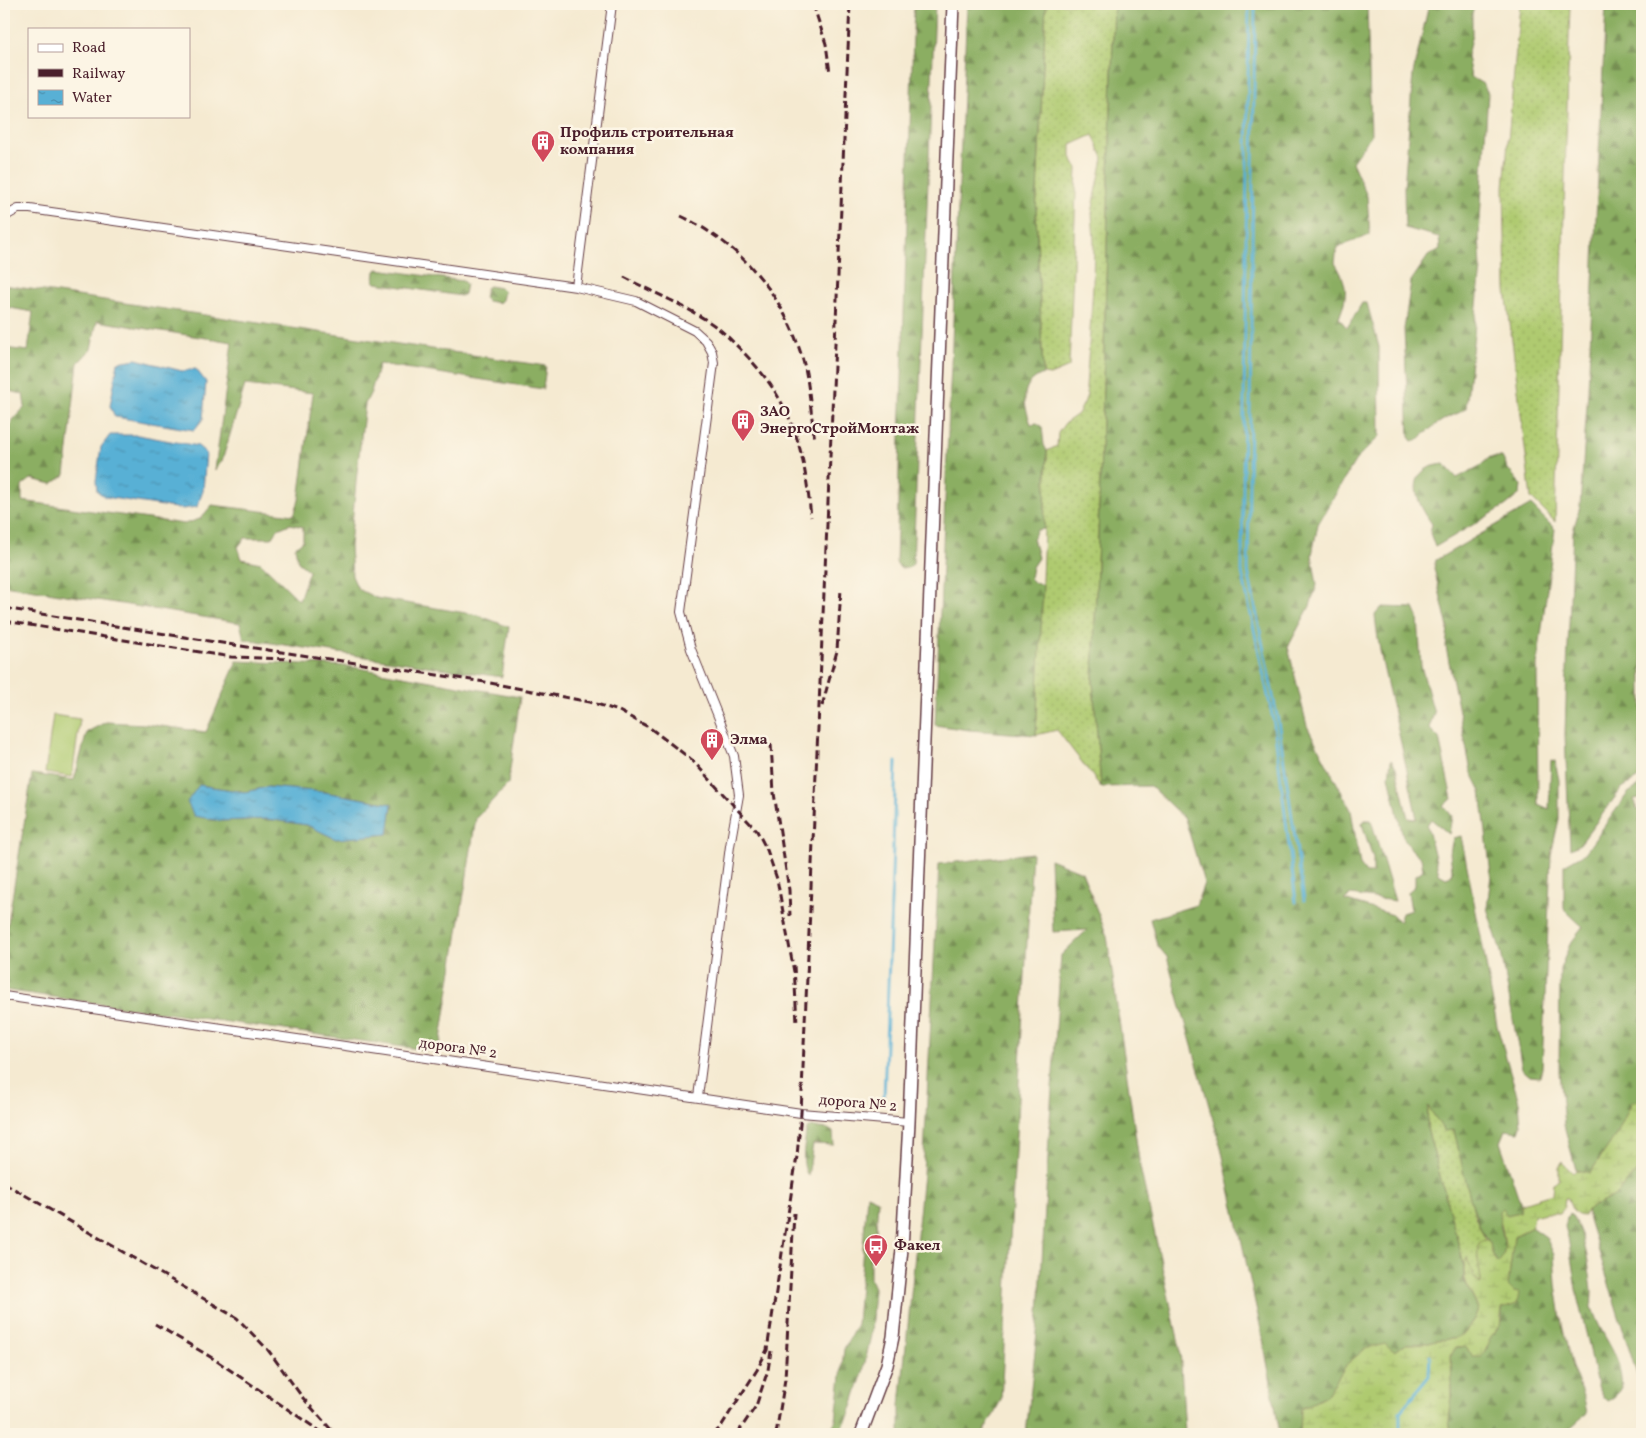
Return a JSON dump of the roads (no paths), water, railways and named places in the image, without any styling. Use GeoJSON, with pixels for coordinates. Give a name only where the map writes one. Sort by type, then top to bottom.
{"type":"FeatureCollection","features":[{"type":"Feature","properties":{"kind":"main road"},"geometry":{"type":"LineString","coordinates":[[862,1434],[888,1365],[900,1270],[909,1122],[953,4]]}},
{"type":"Feature","properties":{"kind":"street"},"geometry":{"type":"LineString","coordinates":[[576,287],[612,4]]}},
{"type":"Feature","properties":{"kind":"street"},"geometry":{"type":"LineString","coordinates":[[4,217],[18,209],[30,209],[576,287],[636,301],[695,331],[706,341],[712,352],[714,364],[681,612],[691,649],[734,756],[739,794],[730,846],[698,1097]]}},
{"type":"Feature","properties":{"kind":"street","name":"дорога № 2"},"geometry":{"type":"LineString","coordinates":[[4,996],[801,1113],[909,1122]]}},
{"type":"Feature","properties":{"kind":"water"},"geometry":{"type":"Polygon","coordinates":[[[136,359],[182,371],[196,369],[206,382],[203,419],[194,430],[115,417],[110,406],[118,362],[136,359]]]}},
{"type":"Feature","properties":{"kind":"water"},"geometry":{"type":"Polygon","coordinates":[[[110,435],[138,435],[198,446],[206,453],[203,491],[197,507],[182,509],[105,497],[97,491],[96,481],[101,447],[110,435]]]}},
{"type":"Feature","properties":{"kind":"water"},"geometry":{"type":"Polygon","coordinates":[[[199,785],[245,792],[268,787],[324,792],[392,804],[388,834],[336,839],[307,825],[267,819],[221,821],[194,816],[187,802],[199,785]]]}},
{"type":"Feature","properties":{"kind":"waterway"},"geometry":{"type":"LineString","coordinates":[[1249,4],[1242,572],[1274,724],[1296,902]]}},
{"type":"Feature","properties":{"kind":"waterway"},"geometry":{"type":"LineString","coordinates":[[1255,4],[1248,571],[1278,721],[1304,900]]}},
{"type":"Feature","properties":{"kind":"waterway"},"geometry":{"type":"LineString","coordinates":[[884,1099],[896,762]]}},
{"type":"Feature","properties":{"kind":"waterway"},"geometry":{"type":"LineString","coordinates":[[1400,1434],[1400,1412],[1429,1376],[1430,1355]]}},
{"type":"Feature","properties":{"kind":"railway"},"geometry":{"type":"LineString","coordinates":[[813,4],[826,44],[830,73]]}},
{"type":"Feature","properties":{"kind":"railway"},"geometry":{"type":"LineString","coordinates":[[713,1434],[720,1428],[757,1370],[767,1350],[797,1156],[801,1113],[850,4]]}},
{"type":"Feature","properties":{"kind":"railway"},"geometry":{"type":"LineString","coordinates":[[681,216],[704,228],[725,243],[743,259],[775,298],[797,343],[805,368],[815,440]]}},
{"type":"Feature","properties":{"kind":"railway"},"geometry":{"type":"LineString","coordinates":[[624,277],[682,306],[715,326],[746,355],[762,374],[786,411],[794,430],[805,470],[811,517]]}},
{"type":"Feature","properties":{"kind":"railway"},"geometry":{"type":"LineString","coordinates":[[822,706],[837,651],[841,589]]}},
{"type":"Feature","properties":{"kind":"railway"},"geometry":{"type":"LineString","coordinates":[[4,608],[234,645],[485,682],[590,702],[619,711],[650,728],[692,760],[757,831],[767,850],[777,879],[794,972]]}},
{"type":"Feature","properties":{"kind":"railway"},"geometry":{"type":"LineString","coordinates":[[4,621],[231,657],[291,659]]}},
{"type":"Feature","properties":{"kind":"railway"},"geometry":{"type":"LineString","coordinates":[[771,744],[774,793],[789,890],[790,916]]}},
{"type":"Feature","properties":{"kind":"railway"},"geometry":{"type":"LineString","coordinates":[[794,965],[797,1024]]}},
{"type":"Feature","properties":{"kind":"railway"},"geometry":{"type":"LineString","coordinates":[[4,1183],[237,1318],[268,1350],[303,1398],[335,1434]]}},
{"type":"Feature","properties":{"kind":"railway"},"geometry":{"type":"LineString","coordinates":[[776,1434],[785,1379],[794,1213]]}},
{"type":"Feature","properties":{"kind":"railway"},"geometry":{"type":"LineString","coordinates":[[155,1324],[214,1359],[324,1434]]}},
{"type":"Feature","properties":{"kind":"railway"},"geometry":{"type":"LineString","coordinates":[[737,1434],[756,1406],[768,1370],[771,1351]]}},
{"type":"Feature","properties":{"kind":"place","name":"Профиль строительная компания"},"geometry":{"type":"Point","coordinates":[543,163]}},
{"type":"Feature","properties":{"kind":"place","name":"ЗАО ЭнергоСтройМонтаж"},"geometry":{"type":"Point","coordinates":[743,442]}},
{"type":"Feature","properties":{"kind":"place","name":"Элма"},"geometry":{"type":"Point","coordinates":[712,761]}},
{"type":"Feature","properties":{"kind":"place","name":"Факел"},"geometry":{"type":"Point","coordinates":[876,1267]}}]}
